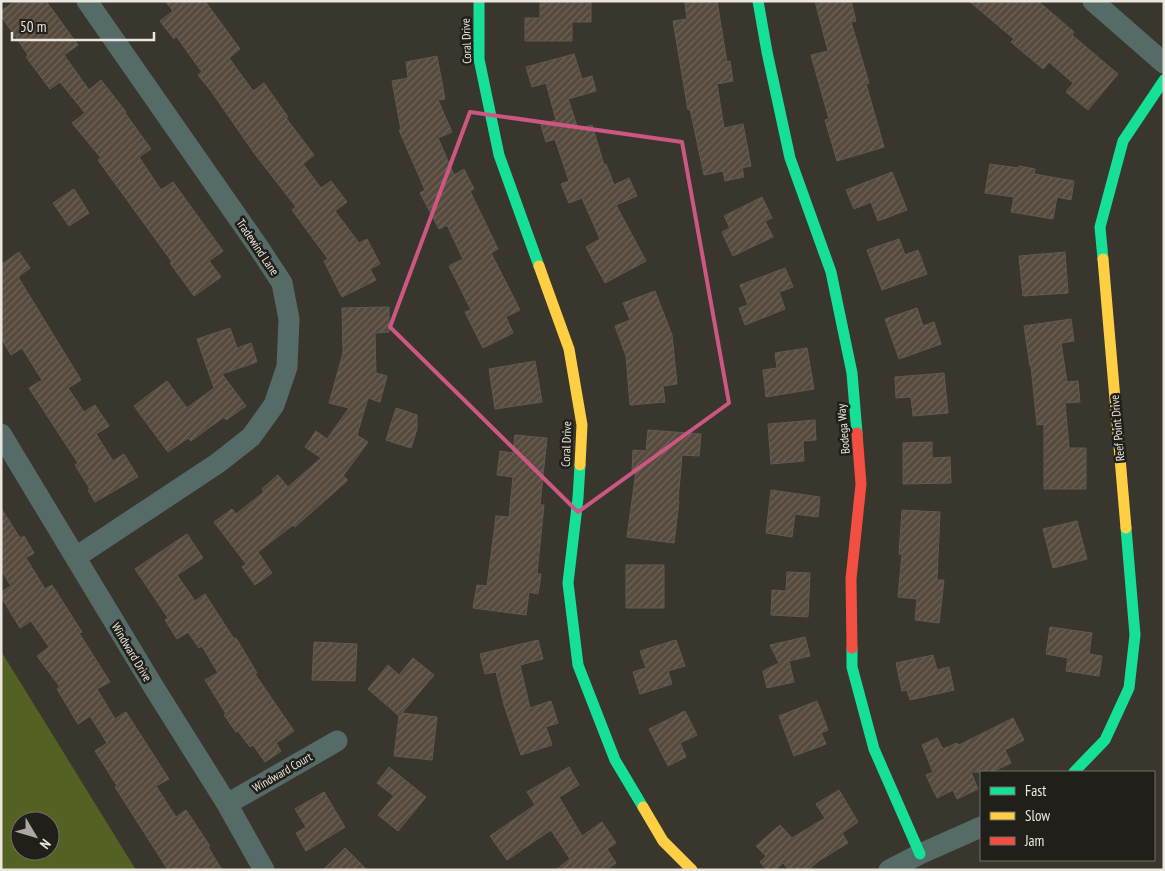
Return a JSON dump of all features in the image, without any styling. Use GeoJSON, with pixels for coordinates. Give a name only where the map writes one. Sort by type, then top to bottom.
{"type":"FeatureCollection","features":[{"type":"Feature","properties":{"kind":"street","name":"Tradewind Lane"},"geometry":{"type":"LineString","coordinates":[[76,557],[218,463],[251,437],[274,405],[287,367],[289,319],[282,283],[86,1]]}},
{"type":"Feature","properties":{"kind":"street","name":"Coral Drive"},"geometry":{"type":"LineString","coordinates":[[479,1],[479,59],[499,155],[569,348],[582,425],[578,498],[568,583],[578,665],[615,760],[663,841],[692,870]]}},
{"type":"Feature","properties":{"kind":"street","name":"Bodega Way"},"geometry":{"type":"LineString","coordinates":[[758,1],[790,158],[831,272],[852,373],[861,484],[851,579],[852,667],[874,750],[920,854]]}},
{"type":"Feature","properties":{"kind":"street"},"geometry":{"type":"LineString","coordinates":[[1093,1],[1164,63]]}},
{"type":"Feature","properties":{"kind":"street","name":"Reef Point Drive"},"geometry":{"type":"LineString","coordinates":[[1075,771],[1105,740],[1129,688],[1135,635],[1100,227],[1123,141],[1164,80]]}},
{"type":"Feature","properties":{"kind":"street","name":"Windward Drive"},"geometry":{"type":"LineString","coordinates":[[1,434],[152,686],[227,804],[264,870]]}},
{"type":"Feature","properties":{"kind":"street","name":"Windward Court"},"geometry":{"type":"LineString","coordinates":[[227,804],[337,740]]}},
{"type":"Feature","properties":{"kind":"street"},"geometry":{"type":"LineString","coordinates":[[889,870],[980,827]]}},
{"type":"Feature","properties":{"kind":"highlighted area"},"geometry":{"type":"Polygon","coordinates":[[[470,112],[682,142],[729,403],[578,512],[390,327],[470,112]]]}},
{"type":"Feature","properties":{"kind":"green space"},"geometry":{"type":"Polygon","coordinates":[[[1,651],[136,870],[1,870],[1,651]]]}},
{"type":"Feature","properties":{"kind":"building"},"geometry":{"type":"Polygon","coordinates":[[[15,1],[46,1],[78,45],[64,55],[89,90],[101,80],[151,149],[139,157],[161,190],[173,182],[223,251],[209,261],[221,277],[194,296],[170,263],[172,262],[98,160],[101,158],[72,123],[85,113],[60,82],[50,89],[26,57],[28,55],[1,16],[1,11],[15,1]]]}},
{"type":"Feature","properties":{"kind":"building"},"geometry":{"type":"Polygon","coordinates":[[[165,1],[205,1],[240,49],[229,58],[253,91],[264,83],[288,117],[286,118],[314,155],[303,164],[321,188],[331,181],[347,202],[335,211],[359,243],[367,239],[380,264],[370,269],[376,280],[342,297],[324,261],[328,259],[292,210],[296,207],[254,153],[198,75],[202,72],[176,36],[174,39],[160,21],[173,11],[165,1]]]}},
{"type":"Feature","properties":{"kind":"building"},"geometry":{"type":"Polygon","coordinates":[[[540,1],[591,1],[591,22],[572,22],[572,41],[525,41],[525,18],[540,18],[540,1]]]}},
{"type":"Feature","properties":{"kind":"building"},"geometry":{"type":"Polygon","coordinates":[[[717,1],[727,62],[730,61],[733,81],[717,84],[724,128],[743,124],[751,166],[742,168],[744,177],[725,181],[723,171],[704,175],[690,109],[688,110],[673,21],[687,19],[685,3],[717,1]]]}},
{"type":"Feature","properties":{"kind":"building"},"geometry":{"type":"Polygon","coordinates":[[[815,1],[851,1],[856,21],[851,22],[869,83],[866,84],[884,147],[837,161],[825,120],[829,119],[811,55],[828,51],[815,1]]]}},
{"type":"Feature","properties":{"kind":"building"},"geometry":{"type":"Polygon","coordinates":[[[969,1],[1038,1],[1074,32],[1072,35],[1118,74],[1088,110],[1066,92],[1073,83],[1049,62],[1043,69],[1011,42],[1014,39],[969,1]]]}},
{"type":"Feature","properties":{"kind":"building"},"geometry":{"type":"Polygon","coordinates":[[[574,54],[582,79],[592,76],[596,91],[568,99],[578,129],[592,125],[604,165],[606,164],[614,185],[629,178],[637,196],[616,205],[646,261],[605,283],[586,247],[600,239],[582,198],[569,203],[561,184],[569,181],[555,139],[546,142],[541,125],[556,120],[546,83],[532,87],[526,67],[574,54]]]}},
{"type":"Feature","properties":{"kind":"building"},"geometry":{"type":"Polygon","coordinates":[[[437,56],[445,99],[438,100],[452,132],[438,138],[454,175],[464,169],[474,189],[470,191],[498,249],[491,253],[520,310],[506,317],[513,333],[483,348],[465,312],[471,310],[449,266],[463,259],[447,225],[439,229],[420,193],[425,190],[399,130],[401,130],[392,81],[408,78],[406,62],[437,56]]]}},
{"type":"Feature","properties":{"kind":"building"},"geometry":{"type":"Polygon","coordinates":[[[990,164],[1035,169],[1034,174],[1074,181],[1071,200],[1057,197],[1053,219],[1011,212],[1014,197],[985,193],[990,164]]]}},
{"type":"Feature","properties":{"kind":"building"},"geometry":{"type":"Polygon","coordinates":[[[892,172],[907,210],[878,221],[871,202],[854,209],[846,190],[892,172]]]}},
{"type":"Feature","properties":{"kind":"building"},"geometry":{"type":"Polygon","coordinates":[[[74,189],[89,213],[69,226],[53,203],[74,189]]]}},
{"type":"Feature","properties":{"kind":"building"},"geometry":{"type":"Polygon","coordinates":[[[762,197],[772,218],[765,221],[773,237],[733,256],[722,232],[730,228],[724,216],[762,197]]]}},
{"type":"Feature","properties":{"kind":"building"},"geometry":{"type":"Polygon","coordinates":[[[899,239],[905,255],[918,250],[927,274],[882,290],[867,250],[899,239]]]}},
{"type":"Feature","properties":{"kind":"building"},"geometry":{"type":"Polygon","coordinates":[[[19,252],[30,268],[18,277],[81,380],[68,388],[84,412],[95,405],[109,426],[96,434],[113,461],[124,454],[138,477],[95,502],[88,490],[90,489],[75,465],[78,463],[29,388],[42,380],[22,348],[11,355],[1,338],[1,265],[19,252]]]}},
{"type":"Feature","properties":{"kind":"building"},"geometry":{"type":"Polygon","coordinates":[[[1065,252],[1068,293],[1023,296],[1019,256],[1065,252]]]}},
{"type":"Feature","properties":{"kind":"building"},"geometry":{"type":"Polygon","coordinates":[[[785,268],[793,287],[779,292],[785,309],[745,325],[739,308],[748,305],[740,285],[785,268]]]}},
{"type":"Feature","properties":{"kind":"building"},"geometry":{"type":"Polygon","coordinates":[[[655,291],[672,335],[677,384],[663,386],[665,402],[630,405],[626,356],[615,326],[630,320],[623,303],[655,291]]]}},
{"type":"Feature","properties":{"kind":"building"},"geometry":{"type":"Polygon","coordinates":[[[389,307],[389,332],[375,333],[376,373],[387,376],[380,402],[368,398],[357,435],[368,442],[343,476],[348,480],[295,527],[293,525],[258,552],[272,573],[255,585],[242,567],[246,564],[214,522],[232,509],[236,514],[264,492],[262,489],[278,475],[288,487],[321,458],[305,447],[316,431],[327,439],[349,408],[329,403],[343,353],[342,308],[389,307]]]}},
{"type":"Feature","properties":{"kind":"building"},"geometry":{"type":"Polygon","coordinates":[[[917,308],[923,326],[934,322],[941,344],[899,359],[885,319],[917,308]]]}},
{"type":"Feature","properties":{"kind":"building"},"geometry":{"type":"Polygon","coordinates":[[[1071,319],[1074,341],[1061,343],[1067,382],[1078,381],[1080,402],[1065,403],[1069,448],[1086,448],[1086,489],[1044,489],[1044,424],[1037,425],[1031,366],[1024,326],[1071,319]]]}},
{"type":"Feature","properties":{"kind":"building"},"geometry":{"type":"Polygon","coordinates":[[[230,328],[237,348],[251,343],[257,362],[222,374],[246,406],[226,420],[224,417],[191,441],[188,438],[168,452],[134,406],[167,381],[187,408],[214,388],[197,339],[230,328]]]}},
{"type":"Feature","properties":{"kind":"building"},"geometry":{"type":"Polygon","coordinates":[[[807,348],[814,389],[766,397],[763,370],[777,368],[775,353],[807,348]]]}},
{"type":"Feature","properties":{"kind":"building"},"geometry":{"type":"Polygon","coordinates":[[[535,361],[542,402],[495,409],[489,369],[535,361]]]}},
{"type":"Feature","properties":{"kind":"building"},"geometry":{"type":"Polygon","coordinates":[[[944,373],[948,413],[913,416],[911,397],[896,398],[895,377],[944,373]]]}},
{"type":"Feature","properties":{"kind":"building"},"geometry":{"type":"Polygon","coordinates":[[[396,408],[417,415],[417,429],[411,448],[386,440],[396,408]]]}},
{"type":"Feature","properties":{"kind":"building"},"geometry":{"type":"Polygon","coordinates":[[[815,420],[816,440],[803,441],[804,461],[771,464],[768,424],[815,420]]]}},
{"type":"Feature","properties":{"kind":"building"},"geometry":{"type":"Polygon","coordinates":[[[648,430],[701,434],[699,456],[682,455],[674,543],[627,537],[636,471],[632,471],[633,450],[646,451],[648,430]]]}},
{"type":"Feature","properties":{"kind":"building"},"geometry":{"type":"Polygon","coordinates":[[[515,435],[547,438],[540,505],[544,505],[537,574],[541,574],[538,594],[529,592],[526,615],[473,608],[477,585],[487,586],[496,516],[509,517],[513,477],[497,475],[500,451],[513,453],[515,435]]]}},
{"type":"Feature","properties":{"kind":"building"},"geometry":{"type":"Polygon","coordinates":[[[932,442],[932,458],[950,457],[951,483],[903,484],[903,443],[932,442]]]}},
{"type":"Feature","properties":{"kind":"building"},"geometry":{"type":"Polygon","coordinates":[[[771,490],[820,497],[818,517],[795,514],[792,537],[766,533],[771,490]]]}},
{"type":"Feature","properties":{"kind":"building"},"geometry":{"type":"Polygon","coordinates":[[[1,508],[20,538],[24,536],[34,553],[26,558],[45,589],[52,585],[82,632],[79,633],[110,682],[97,689],[115,719],[126,712],[169,779],[156,786],[176,817],[186,810],[210,846],[208,847],[222,870],[168,870],[115,787],[117,786],[95,751],[107,743],[90,716],[78,724],[57,689],[60,687],[37,656],[49,647],[31,621],[20,628],[1,597],[1,592],[11,586],[1,570],[1,508]]]}},
{"type":"Feature","properties":{"kind":"building"},"geometry":{"type":"Polygon","coordinates":[[[902,510],[940,512],[937,580],[944,580],[939,623],[915,620],[917,599],[898,597],[902,554],[899,554],[902,510]]]}},
{"type":"Feature","properties":{"kind":"building"},"geometry":{"type":"Polygon","coordinates":[[[1077,521],[1087,559],[1053,568],[1043,529],[1077,521]]]}},
{"type":"Feature","properties":{"kind":"building"},"geometry":{"type":"Polygon","coordinates":[[[187,534],[203,558],[177,575],[195,601],[205,594],[234,639],[236,638],[257,673],[255,674],[294,731],[276,743],[281,751],[265,762],[253,745],[250,747],[238,731],[236,732],[224,715],[226,714],[205,680],[218,673],[202,646],[199,648],[188,632],[177,639],[165,620],[168,618],[135,569],[187,534]]]}},
{"type":"Feature","properties":{"kind":"building"},"geometry":{"type":"Polygon","coordinates":[[[626,565],[664,565],[664,608],[626,608],[626,565]]]}},
{"type":"Feature","properties":{"kind":"building"},"geometry":{"type":"Polygon","coordinates":[[[787,572],[810,573],[808,617],[771,615],[772,590],[786,591],[787,572]]]}},
{"type":"Feature","properties":{"kind":"building"},"geometry":{"type":"Polygon","coordinates":[[[1050,627],[1092,633],[1089,654],[1102,656],[1099,676],[1066,671],[1068,658],[1046,654],[1050,627]]]}},
{"type":"Feature","properties":{"kind":"building"},"geometry":{"type":"Polygon","coordinates":[[[805,637],[810,656],[789,661],[794,682],[767,688],[763,671],[779,663],[770,645],[805,637]]]}},
{"type":"Feature","properties":{"kind":"building"},"geometry":{"type":"Polygon","coordinates":[[[538,640],[543,659],[520,665],[530,708],[551,701],[558,723],[546,727],[552,745],[521,755],[504,705],[496,672],[485,674],[480,654],[538,640]]]}},
{"type":"Feature","properties":{"kind":"building"},"geometry":{"type":"Polygon","coordinates":[[[676,640],[685,666],[668,671],[672,684],[640,694],[633,672],[646,668],[640,651],[676,640]]]}},
{"type":"Feature","properties":{"kind":"building"},"geometry":{"type":"Polygon","coordinates":[[[314,642],[357,644],[355,681],[312,680],[314,642]]]}},
{"type":"Feature","properties":{"kind":"building"},"geometry":{"type":"Polygon","coordinates":[[[933,655],[937,670],[949,667],[954,690],[910,700],[907,690],[902,691],[896,663],[933,655]]]}},
{"type":"Feature","properties":{"kind":"building"},"geometry":{"type":"Polygon","coordinates":[[[413,658],[434,675],[402,713],[437,717],[432,760],[394,756],[399,716],[368,689],[388,665],[399,675],[413,658]]]}},
{"type":"Feature","properties":{"kind":"building"},"geometry":{"type":"Polygon","coordinates":[[[817,701],[828,730],[821,733],[826,744],[794,756],[779,716],[817,701]]]}},
{"type":"Feature","properties":{"kind":"building"},"geometry":{"type":"Polygon","coordinates":[[[685,711],[697,735],[680,743],[686,757],[668,766],[649,729],[685,711]]]}},
{"type":"Feature","properties":{"kind":"building"},"geometry":{"type":"Polygon","coordinates":[[[1013,718],[1024,740],[1005,750],[1011,763],[994,771],[971,772],[978,789],[957,799],[953,790],[937,798],[926,775],[933,772],[922,745],[937,738],[943,749],[957,743],[959,745],[1013,718]]]}},
{"type":"Feature","properties":{"kind":"building"},"geometry":{"type":"Polygon","coordinates":[[[389,767],[426,797],[398,831],[378,815],[394,796],[377,783],[389,767]]]}},
{"type":"Feature","properties":{"kind":"building"},"geometry":{"type":"Polygon","coordinates":[[[569,767],[579,785],[559,797],[582,836],[602,822],[616,843],[607,849],[616,863],[606,870],[556,870],[570,859],[551,830],[507,860],[490,836],[535,805],[527,792],[569,767]]]}},
{"type":"Feature","properties":{"kind":"building"},"geometry":{"type":"Polygon","coordinates":[[[839,790],[858,822],[842,833],[848,843],[820,860],[808,870],[789,870],[783,863],[775,870],[767,870],[760,862],[766,856],[756,846],[780,825],[792,838],[825,818],[816,804],[839,790]]]}},
{"type":"Feature","properties":{"kind":"building"},"geometry":{"type":"Polygon","coordinates":[[[324,792],[345,827],[306,851],[296,833],[306,827],[295,809],[324,792]]]}},
{"type":"Feature","properties":{"kind":"building"},"geometry":{"type":"Polygon","coordinates":[[[345,848],[367,870],[323,870],[345,848]]]}},
{"type":"Feature","properties":{"kind":"traffic: fast"},"geometry":{"type":"LineString","coordinates":[[479,1],[479,59],[499,155],[539,266]]}},
{"type":"Feature","properties":{"kind":"traffic: fast"},"geometry":{"type":"LineString","coordinates":[[758,1],[790,158],[831,272],[852,373],[857,433]]}},
{"type":"Feature","properties":{"kind":"traffic: fast"},"geometry":{"type":"LineString","coordinates":[[1103,259],[1100,227],[1123,141],[1164,80]]}},
{"type":"Feature","properties":{"kind":"traffic: fast"},"geometry":{"type":"LineString","coordinates":[[580,465],[568,583],[578,665],[615,760],[643,807]]}},
{"type":"Feature","properties":{"kind":"traffic: fast"},"geometry":{"type":"LineString","coordinates":[[1075,771],[1105,740],[1129,688],[1135,635],[1126,528]]}},
{"type":"Feature","properties":{"kind":"traffic: fast"},"geometry":{"type":"LineString","coordinates":[[852,648],[852,667],[874,749],[920,854]]}},
{"type":"Feature","properties":{"kind":"traffic: slow"},"geometry":{"type":"LineString","coordinates":[[1103,259],[1126,528]]}},
{"type":"Feature","properties":{"kind":"traffic: slow"},"geometry":{"type":"LineString","coordinates":[[539,266],[569,349],[582,425],[580,465]]}},
{"type":"Feature","properties":{"kind":"traffic: slow"},"geometry":{"type":"LineString","coordinates":[[643,807],[663,841],[692,870]]}},
{"type":"Feature","properties":{"kind":"traffic: jam"},"geometry":{"type":"LineString","coordinates":[[852,648],[851,579],[861,484],[857,433]]}}]}
